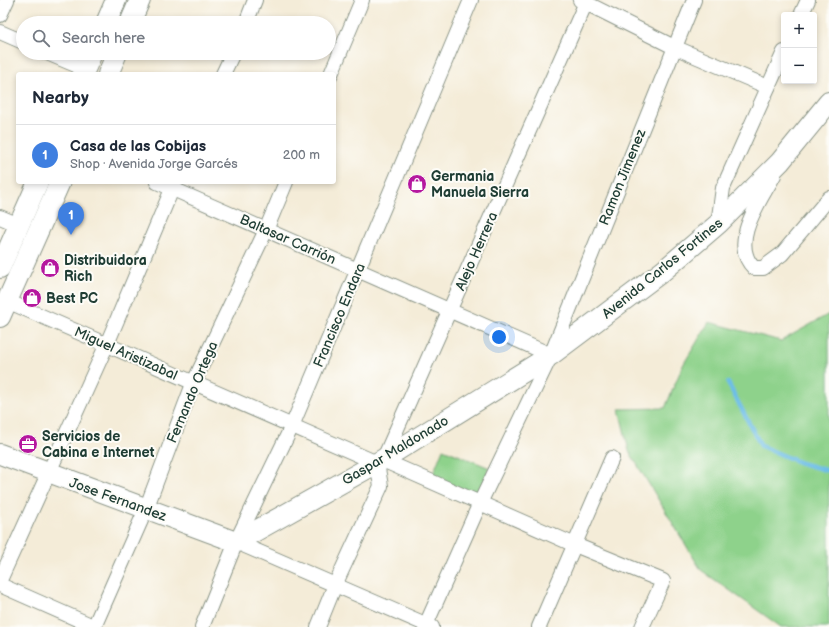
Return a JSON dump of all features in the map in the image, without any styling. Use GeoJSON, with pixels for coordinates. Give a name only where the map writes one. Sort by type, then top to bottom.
{"type":"FeatureCollection","features":[{"type":"Feature","properties":{"kind":"street"},"geometry":{"type":"LineString","coordinates":[[0,15],[7,0]]}},
{"type":"Feature","properties":{"kind":"street"},"geometry":{"type":"LineString","coordinates":[[109,16],[116,0]]}},
{"type":"Feature","properties":{"kind":"street"},"geometry":{"type":"LineString","coordinates":[[133,16],[140,0]]}},
{"type":"Feature","properties":{"kind":"street"},"geometry":{"type":"LineString","coordinates":[[249,16],[255,0]]}},
{"type":"Feature","properties":{"kind":"street"},"geometry":{"type":"LineString","coordinates":[[332,72],[362,0]]}},
{"type":"Feature","properties":{"kind":"street","name":"Francisco Endara"},"geometry":{"type":"LineString","coordinates":[[202,627],[236,542],[292,426],[471,0]]}},
{"type":"Feature","properties":{"kind":"street","name":"Ramon Jimenez"},"geometry":{"type":"LineString","coordinates":[[428,626],[480,503],[551,355],[694,0]]}},
{"type":"Feature","properties":{"kind":"street"},"geometry":{"type":"LineString","coordinates":[[802,12],[808,0]]}},
{"type":"Feature","properties":{"kind":"street"},"geometry":{"type":"LineString","coordinates":[[584,1],[674,47],[768,87]]}},
{"type":"Feature","properties":{"kind":"street","name":"Alejo Herrera"},"geometry":{"type":"LineString","coordinates":[[380,460],[450,310],[584,1]]}},
{"type":"Feature","properties":{"kind":"street"},"geometry":{"type":"LineString","coordinates":[[0,32],[16,39]]}},
{"type":"Feature","properties":{"kind":"street"},"geometry":{"type":"LineString","coordinates":[[718,224],[723,188],[781,59]]}},
{"type":"Feature","properties":{"kind":"street"},"geometry":{"type":"LineString","coordinates":[[71,60],[87,65]]}},
{"type":"Feature","properties":{"kind":"street"},"geometry":{"type":"LineString","coordinates":[[109,72],[114,60]]}},
{"type":"Feature","properties":{"kind":"street"},"geometry":{"type":"LineString","coordinates":[[224,72],[230,60]]}},
{"type":"Feature","properties":{"kind":"street","name":"Avenida Carlos Fortines"},"geometry":{"type":"LineString","coordinates":[[551,355],[663,271],[718,224],[780,162],[829,102]]}},
{"type":"Feature","properties":{"kind":"street"},"geometry":{"type":"LineString","coordinates":[[780,162],[747,227],[744,242],[744,254],[748,263],[754,268],[763,268],[782,254],[829,198]]}},
{"type":"Feature","properties":{"kind":"street"},"geometry":{"type":"LineString","coordinates":[[0,268],[37,184]]}},
{"type":"Feature","properties":{"kind":"street"},"geometry":{"type":"LineString","coordinates":[[3,309],[59,184]]}},
{"type":"Feature","properties":{"kind":"street","name":"Fernando Ortega"},"geometry":{"type":"LineString","coordinates":[[94,627],[146,510],[193,384],[266,230],[285,184]]}},
{"type":"Feature","properties":{"kind":"street"},"geometry":{"type":"LineString","coordinates":[[0,580],[47,472],[107,344],[174,185]]}},
{"type":"Feature","properties":{"kind":"street","name":"Baltasar Carrión"},"geometry":{"type":"LineString","coordinates":[[174,185],[266,230],[551,355]]}},
{"type":"Feature","properties":{"kind":"street"},"geometry":{"type":"LineString","coordinates":[[0,217],[19,225]]}},
{"type":"Feature","properties":{"kind":"street","name":"Miguel Aristizabal"},"geometry":{"type":"LineString","coordinates":[[3,309],[107,344],[193,384],[292,426],[387,462],[575,545],[663,581],[642,627]]}},
{"type":"Feature","properties":{"kind":"street","name":"Gaspar Maldonado"},"geometry":{"type":"LineString","coordinates":[[236,542],[380,460],[551,355]]}},
{"type":"Feature","properties":{"kind":"street","name":"Jose Fernandez"},"geometry":{"type":"LineString","coordinates":[[0,454],[146,510],[236,542]]}},
{"type":"Feature","properties":{"kind":"street"},"geometry":{"type":"LineString","coordinates":[[539,627],[612,458]]}},
{"type":"Feature","properties":{"kind":"street"},"geometry":{"type":"LineString","coordinates":[[318,627],[335,585],[381,486],[380,460]]}},
{"type":"Feature","properties":{"kind":"street"},"geometry":{"type":"LineString","coordinates":[[236,542],[428,626]]}},
{"type":"Feature","properties":{"kind":"street"},"geometry":{"type":"LineString","coordinates":[[0,585],[94,627]]}},
{"type":"Feature","properties":{"kind":"green space"},"geometry":{"type":"Polygon","coordinates":[[[829,314],[829,627],[781,627],[701,570],[629,451],[619,409],[665,408],[683,365],[709,322],[781,341],[829,314]]]}},
{"type":"Feature","properties":{"kind":"green space"},"geometry":{"type":"Polygon","coordinates":[[[443,449],[490,468],[478,497],[431,479],[443,449]]]}},
{"type":"Feature","properties":{"kind":"waterway"},"geometry":{"type":"LineString","coordinates":[[728,383],[761,446],[801,463],[829,471]]}},
{"type":"Feature","properties":{"kind":"place","name":"Germania Manuela Sierra"},"geometry":{"type":"Point","coordinates":[417,184]}},
{"type":"Feature","properties":{"kind":"place","name":"Casa de las Cobijas"},"geometry":{"type":"Point","coordinates":[71,235]}},
{"type":"Feature","properties":{"kind":"place","name":"Distribuidora Rich"},"geometry":{"type":"Point","coordinates":[50,268]}},
{"type":"Feature","properties":{"kind":"place","name":"Best PC"},"geometry":{"type":"Point","coordinates":[32,298]}},
{"type":"Feature","properties":{"kind":"place","name":"Servicios de Cabina e Internet"},"geometry":{"type":"Point","coordinates":[28,444]}}]}
